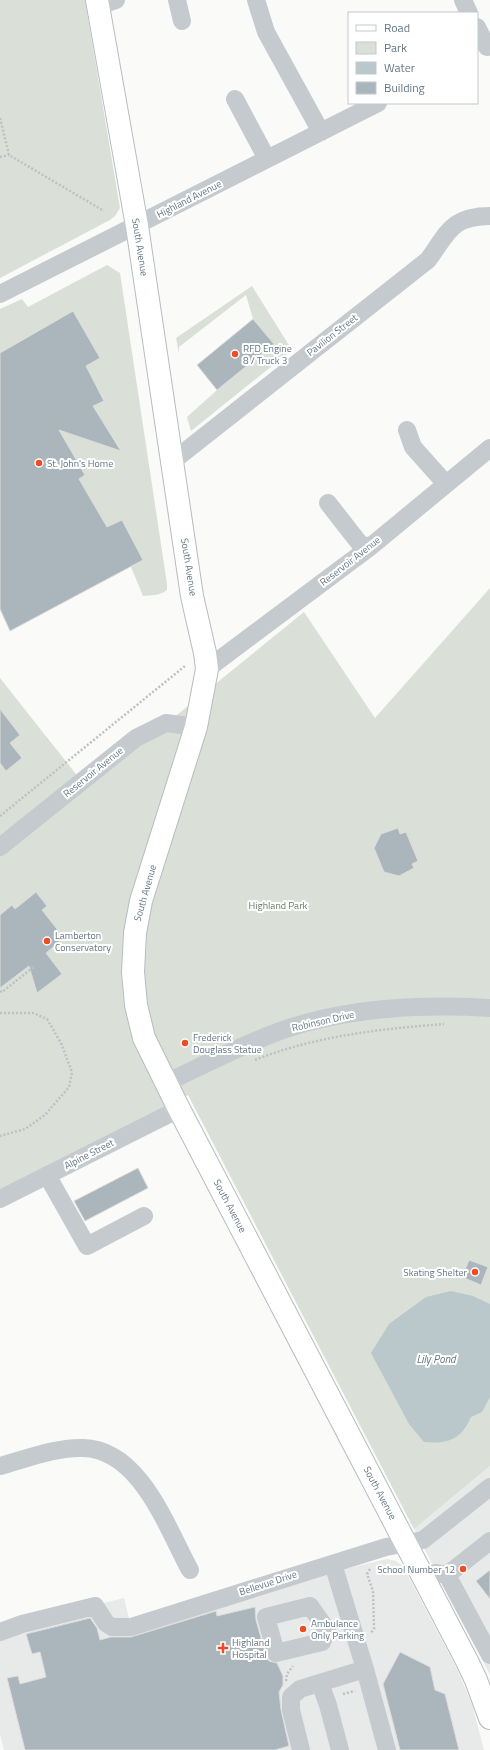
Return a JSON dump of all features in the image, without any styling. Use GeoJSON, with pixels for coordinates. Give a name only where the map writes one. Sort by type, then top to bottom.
{"type":"FeatureCollection","features":[{"type":"Feature","properties":{"kind":"main road","name":"South Avenue"},"geometry":{"type":"LineString","coordinates":[[104,2],[192,596],[205,653],[207,669],[196,727],[141,901],[135,934],[133,972],[136,1005],[144,1038],[166,1083],[476,1680],[490,1718]]}},
{"type":"Feature","properties":{"kind":"street"},"geometry":{"type":"LineString","coordinates":[[177,0],[182,21]]}},
{"type":"Feature","properties":{"kind":"street"},"geometry":{"type":"LineString","coordinates":[[256,0],[266,32],[321,132]]}},
{"type":"Feature","properties":{"kind":"street"},"geometry":{"type":"LineString","coordinates":[[463,0],[469,12]]}},
{"type":"Feature","properties":{"kind":"street"},"geometry":{"type":"LineString","coordinates":[[478,30],[485,48]]}},
{"type":"Feature","properties":{"kind":"street"},"geometry":{"type":"LineString","coordinates":[[235,99],[267,159]]}},
{"type":"Feature","properties":{"kind":"street","name":"Highland Avenue"},"geometry":{"type":"LineString","coordinates":[[0,294],[376,104]]}},
{"type":"Feature","properties":{"kind":"street","name":"Pavilion Street"},"geometry":{"type":"LineString","coordinates":[[173,461],[428,260],[448,229],[460,222],[473,218],[490,216]]}},
{"type":"Feature","properties":{"kind":"street"},"geometry":{"type":"LineString","coordinates":[[407,430],[413,447],[446,484]]}},
{"type":"Feature","properties":{"kind":"street","name":"Reservoir Avenue"},"geometry":{"type":"LineString","coordinates":[[207,669],[370,547],[490,448]]}},
{"type":"Feature","properties":{"kind":"street"},"geometry":{"type":"LineString","coordinates":[[328,503],[360,544],[370,547]]}},
{"type":"Feature","properties":{"kind":"street","name":"Reservoir Avenue"},"geometry":{"type":"LineString","coordinates":[[0,846],[136,738],[166,723],[196,727]]}},
{"type":"Feature","properties":{"kind":"street","name":"Robinson Drive"},"geometry":{"type":"LineString","coordinates":[[166,1083],[260,1039],[310,1022],[348,1014],[410,1007],[490,1008]]}},
{"type":"Feature","properties":{"kind":"street","name":"Alpine Street"},"geometry":{"type":"LineString","coordinates":[[0,1200],[179,1109]]}},
{"type":"Feature","properties":{"kind":"street"},"geometry":{"type":"LineString","coordinates":[[47,1175],[87,1246],[144,1216]]}},
{"type":"Feature","properties":{"kind":"street"},"geometry":{"type":"LineString","coordinates":[[0,1466],[63,1450],[83,1448],[103,1451],[121,1460],[136,1474],[149,1492],[190,1570]]}},
{"type":"Feature","properties":{"kind":"street","name":"Bellevue Drive"},"geometry":{"type":"LineString","coordinates":[[0,1632],[22,1624],[95,1606],[106,1623],[112,1627],[131,1627],[386,1547],[423,1540],[490,1487]]}},
{"type":"Feature","properties":{"kind":"street"},"geometry":{"type":"LineString","coordinates":[[423,1578],[435,1573],[447,1575],[490,1541]]}},
{"type":"Feature","properties":{"kind":"street"},"geometry":{"type":"LineString","coordinates":[[333,1564],[366,1670],[387,1750]]}},
{"type":"Feature","properties":{"kind":"street"},"geometry":{"type":"LineString","coordinates":[[447,1575],[490,1655]]}},
{"type":"Feature","properties":{"kind":"street"},"geometry":{"type":"LineString","coordinates":[[327,1630],[350,1620]]}},
{"type":"Feature","properties":{"kind":"street"},"geometry":{"type":"LineString","coordinates":[[301,1750],[291,1710],[291,1697],[300,1688],[366,1670]]}},
{"type":"Feature","properties":{"kind":"street"},"geometry":{"type":"LineString","coordinates":[[320,1683],[328,1705],[340,1750]]}},
{"type":"Feature","properties":{"kind":"path"},"geometry":{"type":"LineString","coordinates":[[0,118],[9,155]]}},
{"type":"Feature","properties":{"kind":"path"},"geometry":{"type":"LineString","coordinates":[[0,156],[9,155],[104,211]]}},
{"type":"Feature","properties":{"kind":"path"},"geometry":{"type":"LineString","coordinates":[[0,816],[185,666]]}},
{"type":"Feature","properties":{"kind":"path"},"geometry":{"type":"LineString","coordinates":[[0,991],[2,992],[35,966]]}},
{"type":"Feature","properties":{"kind":"path"},"geometry":{"type":"LineString","coordinates":[[0,1013],[33,1012],[46,1018],[61,1043],[72,1072],[69,1087],[45,1115],[25,1129],[0,1136]]}},
{"type":"Feature","properties":{"kind":"path"},"geometry":{"type":"LineString","coordinates":[[254,1061],[276,1052],[345,1035],[452,1023]]}},
{"type":"Feature","properties":{"kind":"path"},"geometry":{"type":"LineString","coordinates":[[369,1635],[374,1629],[373,1591],[367,1574],[374,1566]]}},
{"type":"Feature","properties":{"kind":"shaded area","name":"School Number 12"},"geometry":{"type":"Polygon","coordinates":[[[490,1466],[490,1675],[414,1529],[490,1466]]]}},
{"type":"Feature","properties":{"kind":"shaded area","name":"Highland Hospital"},"geometry":{"type":"Polygon","coordinates":[[[387,1559],[396,1561],[403,1566],[456,1667],[472,1704],[484,1750],[4,1750],[0,1735],[0,1628],[124,1598],[132,1630],[315,1576],[387,1559]]]}},
{"type":"Feature","properties":{"kind":"green space"},"geometry":{"type":"Polygon","coordinates":[[[0,0],[85,0],[120,208],[115,216],[110,220],[0,278],[0,0]]]}},
{"type":"Feature","properties":{"kind":"green space"},"geometry":{"type":"Polygon","coordinates":[[[107,265],[120,273],[167,584],[167,590],[155,595],[143,596],[131,567],[143,560],[122,520],[107,527],[79,479],[85,475],[57,426],[121,450],[93,406],[104,400],[86,366],[100,358],[73,311],[0,353],[0,309],[22,299],[28,307],[107,265]]]}},
{"type":"Feature","properties":{"kind":"green space"},"geometry":{"type":"Polygon","coordinates":[[[252,286],[292,350],[191,431],[187,417],[273,344],[253,319],[246,295],[179,347],[179,354],[176,338],[252,286]]]}},
{"type":"Feature","properties":{"kind":"green space","name":"Highland Park"},"geometry":{"type":"Polygon","coordinates":[[[490,588],[490,1466],[414,1529],[188,1095],[0,1191],[0,678],[87,788],[304,612],[375,718],[490,588]]]}},
{"type":"Feature","properties":{"kind":"water","name":"Lily Pond"},"geometry":{"type":"Polygon","coordinates":[[[451,1291],[473,1296],[490,1304],[490,1397],[482,1412],[471,1417],[463,1431],[458,1436],[447,1441],[424,1442],[409,1424],[371,1353],[389,1324],[426,1297],[451,1291]]]}},
{"type":"Feature","properties":{"kind":"building","name":"St. John's Home"},"geometry":{"type":"Polygon","coordinates":[[[73,311],[100,358],[86,366],[104,401],[93,406],[121,451],[59,430],[85,475],[79,479],[107,527],[122,520],[143,560],[10,631],[0,609],[0,353],[73,311]]]}},
{"type":"Feature","properties":{"kind":"building","name":"RFD Engine 8 / Truck 3"},"geometry":{"type":"Polygon","coordinates":[[[253,319],[274,344],[217,390],[197,365],[253,319]]]}},
{"type":"Feature","properties":{"kind":"building"},"geometry":{"type":"Polygon","coordinates":[[[0,709],[20,735],[10,743],[22,758],[6,771],[0,763],[0,709]]]}},
{"type":"Feature","properties":{"kind":"building"},"geometry":{"type":"Polygon","coordinates":[[[398,828],[400,834],[406,832],[418,861],[412,864],[414,868],[399,876],[384,872],[374,848],[381,834],[398,828]]]}},
{"type":"Feature","properties":{"kind":"building","name":"Lamberton Conservatory"},"geometry":{"type":"Polygon","coordinates":[[[36,892],[47,906],[42,910],[64,938],[46,953],[62,974],[37,993],[29,966],[0,988],[0,915],[12,905],[15,909],[36,892]]]}},
{"type":"Feature","properties":{"kind":"building"},"geometry":{"type":"Polygon","coordinates":[[[138,1168],[148,1188],[85,1221],[74,1201],[138,1168]]]}},
{"type":"Feature","properties":{"kind":"building","name":"Skating Shelter"},"geometry":{"type":"Polygon","coordinates":[[[469,1260],[488,1267],[481,1285],[462,1277],[469,1260]]]}},
{"type":"Feature","properties":{"kind":"building"},"geometry":{"type":"Polygon","coordinates":[[[490,1570],[490,1599],[476,1581],[490,1570]]]}},
{"type":"Feature","properties":{"kind":"building","name":"Highland Hospital"},"geometry":{"type":"Polygon","coordinates":[[[255,1607],[256,1620],[266,1656],[269,1661],[277,1663],[283,1676],[283,1685],[279,1692],[281,1710],[289,1746],[275,1750],[25,1750],[7,1678],[18,1676],[20,1684],[46,1677],[40,1652],[32,1654],[26,1634],[90,1618],[97,1628],[100,1640],[111,1637],[131,1637],[216,1611],[217,1616],[255,1607]]]}},
{"type":"Feature","properties":{"kind":"building"},"geometry":{"type":"Polygon","coordinates":[[[400,1652],[430,1667],[435,1690],[445,1694],[459,1750],[400,1750],[383,1684],[400,1652]]]}},
{"type":"Feature","properties":{"kind":"place","name":"RFD Engine 8 / Truck 3"},"geometry":{"type":"Point","coordinates":[235,354]}},
{"type":"Feature","properties":{"kind":"place","name":"St. John's Home"},"geometry":{"type":"Point","coordinates":[39,463]}},
{"type":"Feature","properties":{"kind":"place","name":"Lamberton Conservatory"},"geometry":{"type":"Point","coordinates":[47,941]}},
{"type":"Feature","properties":{"kind":"place","name":"Frederick Douglass Statue"},"geometry":{"type":"Point","coordinates":[185,1043]}},
{"type":"Feature","properties":{"kind":"place","name":"Skating Shelter"},"geometry":{"type":"Point","coordinates":[475,1272]}},
{"type":"Feature","properties":{"kind":"place","name":"School Number 12"},"geometry":{"type":"Point","coordinates":[463,1569]}},
{"type":"Feature","properties":{"kind":"place","name":"Ambulance Only Parking"},"geometry":{"type":"Point","coordinates":[303,1629]}},
{"type":"Feature","properties":{"kind":"place","name":"Highland Hospital"},"geometry":{"type":"Point","coordinates":[223,1648]}}]}
